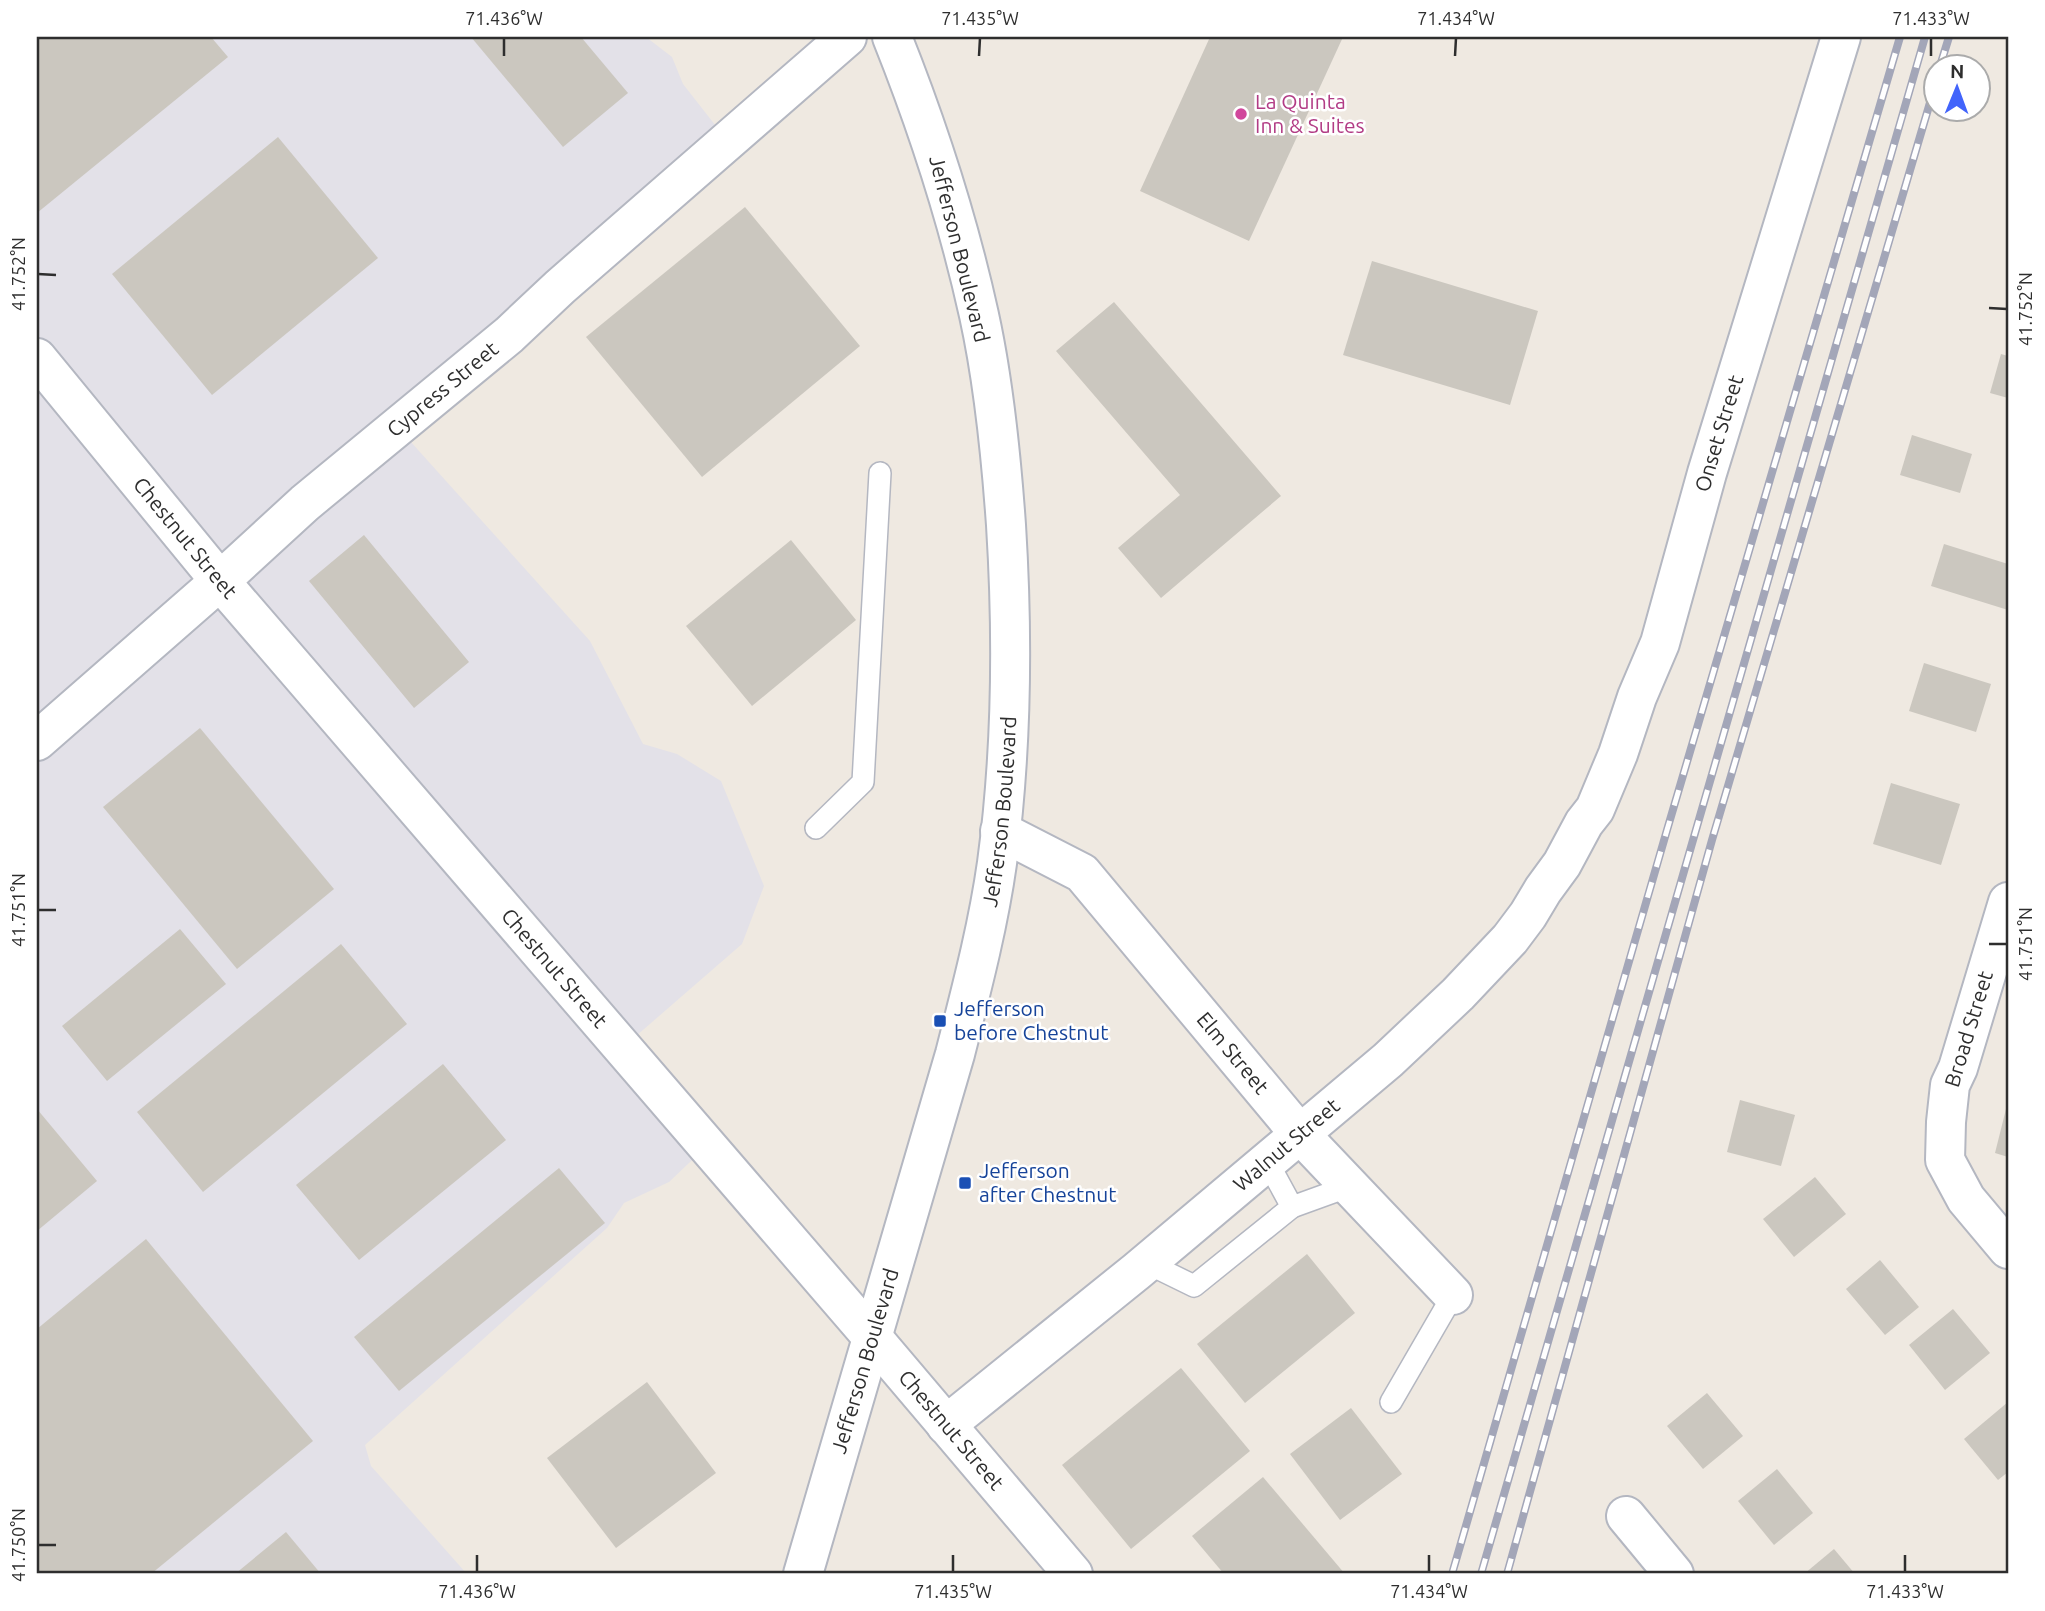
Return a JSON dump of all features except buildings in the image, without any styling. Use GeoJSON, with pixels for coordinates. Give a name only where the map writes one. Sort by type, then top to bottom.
{"type":"FeatureCollection","features":[{"type":"Feature","properties":{"kind":"street","name":"Cypress Street"},"geometry":{"type":"LineString","coordinates":[[37,741],[305,503],[509,335],[559,287],[847,37]]}},
{"type":"Feature","properties":{"kind":"street","name":"Jefferson Boulevard"},"geometry":{"type":"LineString","coordinates":[[803,1574],[964,1016],[987,920],[1000,831],[1010,702],[1011,627],[1005,506],[991,381],[960,238],[932,144],[892,37]]}},
{"type":"Feature","properties":{"kind":"street","name":"Onset Street"},"geometry":{"type":"LineString","coordinates":[[1584,823],[1595,808],[1618,754],[1637,697],[1660,643],[1707,473],[1841,37]]}},
{"type":"Feature","properties":{"kind":"street","name":"Chestnut Street"},"geometry":{"type":"LineString","coordinates":[[37,358],[220,581],[1073,1574]]}},
{"type":"Feature","properties":{"kind":"street","name":"Walnut Street"},"geometry":{"type":"LineString","coordinates":[[946,1425],[1147,1263],[1388,1060],[1458,994],[1510,939],[1528,915],[1562,864],[1584,823]]}},
{"type":"Feature","properties":{"kind":"street","name":"Elm Street"},"geometry":{"type":"LineString","coordinates":[[1000,831],[1082,873],[1299,1133],[1453,1295]]}},
{"type":"Feature","properties":{"kind":"street","name":"Broad Street"},"geometry":{"type":"LineString","coordinates":[[2008,902],[1958,1068],[1950,1086],[1945,1160],[1966,1199],[2008,1249]]}},
{"type":"Feature","properties":{"kind":"street"},"geometry":{"type":"LineString","coordinates":[[1626,1516],[1674,1574]]}},
{"type":"Feature","properties":{"kind":"lane"},"geometry":{"type":"LineString","coordinates":[[816,828],[863,782],[880,473]]}},
{"type":"Feature","properties":{"kind":"lane"},"geometry":{"type":"LineString","coordinates":[[1267,1161],[1292,1207]]}},
{"type":"Feature","properties":{"kind":"lane"},"geometry":{"type":"LineString","coordinates":[[1147,1263],[1194,1286],[1292,1207],[1350,1185]]}},
{"type":"Feature","properties":{"kind":"lane"},"geometry":{"type":"LineString","coordinates":[[1391,1402],[1453,1295]]}},
{"type":"Feature","properties":{"kind":"shaded area"},"geometry":{"type":"Polygon","coordinates":[[[37,37],[646,37],[672,57],[683,84],[730,144],[401,431],[590,641],[643,744],[677,754],[721,781],[764,886],[742,944],[628,1043],[709,1144],[669,1182],[624,1203],[607,1228],[365,1445],[371,1466],[467,1574],[37,1574],[37,37]]]}},
{"type":"Feature","properties":{"kind":"railway"},"geometry":{"type":"LineString","coordinates":[[1452,1574],[1900,37]]}},
{"type":"Feature","properties":{"kind":"railway"},"geometry":{"type":"LineString","coordinates":[[1481,1574],[1925,37]]}},
{"type":"Feature","properties":{"kind":"railway"},"geometry":{"type":"LineString","coordinates":[[1944,52],[1949,37]]}},
{"type":"Feature","properties":{"kind":"railway"},"geometry":{"type":"LineString","coordinates":[[1507,1574],[1712,840],[1924,122]]}},
{"type":"Feature","properties":{"kind":"place","name":"La Quinta Inn & Suites"},"geometry":{"type":"Point","coordinates":[1241,114]}},
{"type":"Feature","properties":{"kind":"place","name":"Jefferson before Chestnut"},"geometry":{"type":"Point","coordinates":[940,1021]}},
{"type":"Feature","properties":{"kind":"place","name":"Jefferson after Chestnut"},"geometry":{"type":"Point","coordinates":[965,1183]}}]}
